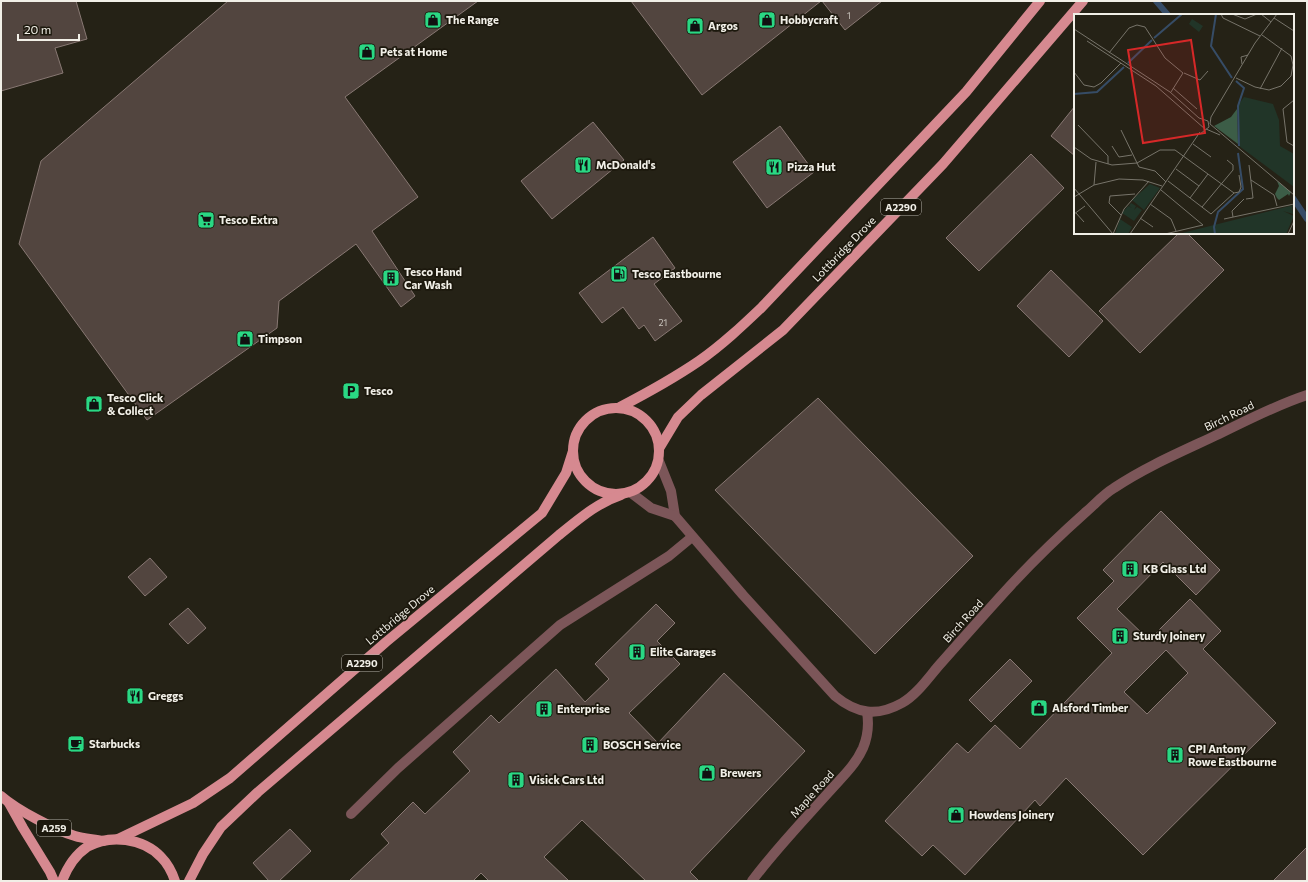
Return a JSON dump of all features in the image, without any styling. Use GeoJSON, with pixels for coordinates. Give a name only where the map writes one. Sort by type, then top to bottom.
{"type":"FeatureCollection","features":[{"type":"Feature","properties":{"kind":"main road","name":"Lottbridge Drove"},"geometry":{"type":"LineString","coordinates":[[620,407],[665,382],[700,360],[727,339],[762,307],[966,92],[1040,1]]}},
{"type":"Feature","properties":{"kind":"main road","name":"Lottbridge Drove"},"geometry":{"type":"LineString","coordinates":[[660,447],[678,417],[701,395],[783,330],[943,164],[1083,1]]}},
{"type":"Feature","properties":{"kind":"main road"},"geometry":{"type":"LineString","coordinates":[[612,407],[620,407],[635,411],[647,420],[656,432],[660,447],[659,461],[653,475],[643,486],[626,494],[609,494],[597,490],[587,484],[579,474],[574,463],[574,442],[578,429],[587,418],[599,411],[612,407]]}},
{"type":"Feature","properties":{"kind":"main road","name":"Lottbridge Drove"},"geometry":{"type":"LineString","coordinates":[[118,839],[193,803],[230,778],[386,642],[542,512],[566,473],[573,451]]}},
{"type":"Feature","properties":{"kind":"main road","name":"A2290"},"geometry":{"type":"LineString","coordinates":[[189,881],[203,854],[221,827],[258,792],[564,531],[594,507],[608,499],[626,494]]}},
{"type":"Feature","properties":{"kind":"main road","name":"A259"},"geometry":{"type":"LineString","coordinates":[[5,799],[53,827],[75,836],[105,841]]}},
{"type":"Feature","properties":{"kind":"main road","name":"A259"},"geometry":{"type":"LineString","coordinates":[[5,799],[54,881]]}},
{"type":"Feature","properties":{"kind":"main road"},"geometry":{"type":"LineString","coordinates":[[62,881],[66,869],[79,854],[88,847],[105,841],[118,839],[134,841],[148,847],[161,857],[170,869],[176,881]]}},
{"type":"Feature","properties":{"kind":"street","name":"Birch Road"},"geometry":{"type":"LineString","coordinates":[[659,461],[671,491],[675,516],[743,595],[844,704],[867,712],[880,711],[903,702],[914,693],[973,627],[1060,535],[1113,488],[1165,458],[1283,403],[1307,395]]}},
{"type":"Feature","properties":{"kind":"street"},"geometry":{"type":"LineString","coordinates":[[626,494],[651,508],[675,516]]}},
{"type":"Feature","properties":{"kind":"street"},"geometry":{"type":"LineString","coordinates":[[351,814],[398,768],[560,625],[669,556],[692,537]]}},
{"type":"Feature","properties":{"kind":"street","name":"Maple Road"},"geometry":{"type":"LineString","coordinates":[[752,881],[848,772],[864,747],[869,723],[867,712]]}},
{"type":"Feature","properties":{"kind":"building"},"geometry":{"type":"Polygon","coordinates":[[[1,1],[76,1],[87,39],[55,48],[63,73],[1,91],[1,1]]]}},
{"type":"Feature","properties":{"kind":"building","name":"Tesco Extra"},"geometry":{"type":"Polygon","coordinates":[[[228,1],[478,1],[345,97],[418,197],[372,231],[415,296],[401,307],[356,244],[279,301],[277,328],[147,420],[19,244],[41,161],[228,1]]]}},
{"type":"Feature","properties":{"kind":"building","name":"Argos"},"geometry":{"type":"Polygon","coordinates":[[[631,1],[821,1],[702,95],[631,1]]]}},
{"type":"Feature","properties":{"kind":"building"},"geometry":{"type":"Polygon","coordinates":[[[822,1],[882,1],[845,30],[822,1]]]}},
{"type":"Feature","properties":{"kind":"building"},"geometry":{"type":"Polygon","coordinates":[[[1074,107],[1074,155],[1051,136],[1074,107]]]}},
{"type":"Feature","properties":{"kind":"building"},"geometry":{"type":"Polygon","coordinates":[[[593,122],[624,160],[552,219],[521,181],[593,122]]]}},
{"type":"Feature","properties":{"kind":"building","name":"Pizza Hut"},"geometry":{"type":"Polygon","coordinates":[[[780,126],[814,172],[767,208],[733,162],[780,126]]]}},
{"type":"Feature","properties":{"kind":"building"},"geometry":{"type":"Polygon","coordinates":[[[1031,154],[1064,188],[979,271],[946,238],[1031,154]]]}},
{"type":"Feature","properties":{"kind":"building"},"geometry":{"type":"Polygon","coordinates":[[[1178,234],[1188,234],[1224,270],[1140,353],[1099,311],[1178,234]]]}},
{"type":"Feature","properties":{"kind":"building"},"geometry":{"type":"Polygon","coordinates":[[[653,237],[675,268],[654,284],[682,321],[655,341],[644,325],[639,329],[623,307],[602,323],[579,293],[653,237]]]}},
{"type":"Feature","properties":{"kind":"building"},"geometry":{"type":"Polygon","coordinates":[[[1051,270],[1103,321],[1069,357],[1017,306],[1051,270]]]}},
{"type":"Feature","properties":{"kind":"building"},"geometry":{"type":"Polygon","coordinates":[[[818,398],[973,556],[875,654],[715,490],[818,398]]]}},
{"type":"Feature","properties":{"kind":"building"},"geometry":{"type":"Polygon","coordinates":[[[1161,511],[1220,570],[1196,595],[1163,562],[1117,609],[1149,640],[1190,599],[1221,631],[1203,649],[1276,723],[1143,855],[1066,778],[1040,806],[1035,800],[965,875],[933,845],[922,856],[885,821],[957,743],[968,753],[995,725],[1020,749],[1112,653],[1077,618],[1114,581],[1103,570],[1161,511]],[[1166,650],[1124,692],[1147,714],[1188,673],[1166,650]]]}},
{"type":"Feature","properties":{"kind":"building"},"geometry":{"type":"Polygon","coordinates":[[[150,558],[167,577],[145,596],[128,577],[150,558]]]}},
{"type":"Feature","properties":{"kind":"building"},"geometry":{"type":"Polygon","coordinates":[[[656,604],[675,623],[657,641],[680,664],[629,713],[658,743],[724,673],[805,751],[690,872],[699,881],[646,881],[582,820],[544,857],[569,881],[489,881],[481,873],[473,881],[349,881],[389,843],[381,834],[413,802],[425,814],[470,771],[453,752],[491,715],[499,723],[556,669],[585,702],[609,679],[595,664],[656,604]]]}},
{"type":"Feature","properties":{"kind":"building"},"geometry":{"type":"Polygon","coordinates":[[[188,608],[206,628],[188,644],[169,624],[188,608]]]}},
{"type":"Feature","properties":{"kind":"building"},"geometry":{"type":"Polygon","coordinates":[[[1010,659],[1032,681],[991,722],[969,700],[1010,659]]]}},
{"type":"Feature","properties":{"kind":"building"},"geometry":{"type":"Polygon","coordinates":[[[290,829],[311,851],[279,881],[269,881],[253,863],[290,829]]]}},
{"type":"Feature","properties":{"kind":"building"},"geometry":{"type":"Polygon","coordinates":[[[1307,847],[1307,881],[1273,881],[1307,847]]]}},
{"type":"Feature","properties":{"kind":"waterway"},"geometry":{"type":"LineString","coordinates":[[1156,1],[1167,14]]}},
{"type":"Feature","properties":{"kind":"waterway"},"geometry":{"type":"LineString","coordinates":[[1294,200],[1307,219]]}},
{"type":"Feature","properties":{"kind":"place","name":"The Range"},"geometry":{"type":"Point","coordinates":[433,20]}},
{"type":"Feature","properties":{"kind":"place","name":"Hobbycraft"},"geometry":{"type":"Point","coordinates":[767,20]}},
{"type":"Feature","properties":{"kind":"place","name":"Argos"},"geometry":{"type":"Point","coordinates":[695,26]}},
{"type":"Feature","properties":{"kind":"place","name":"Pets at Home"},"geometry":{"type":"Point","coordinates":[367,52]}},
{"type":"Feature","properties":{"kind":"place","name":"McDonald's"},"geometry":{"type":"Point","coordinates":[583,165]}},
{"type":"Feature","properties":{"kind":"place","name":"Pizza Hut"},"geometry":{"type":"Point","coordinates":[774,167]}},
{"type":"Feature","properties":{"kind":"place","name":"Tesco Extra"},"geometry":{"type":"Point","coordinates":[206,220]}},
{"type":"Feature","properties":{"kind":"place","name":"Tesco Eastbourne"},"geometry":{"type":"Point","coordinates":[619,274]}},
{"type":"Feature","properties":{"kind":"place","name":"Tesco Hand Car Wash"},"geometry":{"type":"Point","coordinates":[391,278]}},
{"type":"Feature","properties":{"kind":"place","name":"Timpson"},"geometry":{"type":"Point","coordinates":[245,339]}},
{"type":"Feature","properties":{"kind":"place","name":"Tesco"},"geometry":{"type":"Point","coordinates":[351,391]}},
{"type":"Feature","properties":{"kind":"place","name":"Tesco Click & Collect"},"geometry":{"type":"Point","coordinates":[94,404]}},
{"type":"Feature","properties":{"kind":"place","name":"KB Glass Ltd"},"geometry":{"type":"Point","coordinates":[1130,569]}},
{"type":"Feature","properties":{"kind":"place","name":"Sturdy Joinery"},"geometry":{"type":"Point","coordinates":[1120,636]}},
{"type":"Feature","properties":{"kind":"place","name":"Elite Garages"},"geometry":{"type":"Point","coordinates":[637,652]}},
{"type":"Feature","properties":{"kind":"place","name":"Greggs"},"geometry":{"type":"Point","coordinates":[135,696]}},
{"type":"Feature","properties":{"kind":"place","name":"Alsford Timber"},"geometry":{"type":"Point","coordinates":[1039,708]}},
{"type":"Feature","properties":{"kind":"place","name":"Enterprise"},"geometry":{"type":"Point","coordinates":[544,709]}},
{"type":"Feature","properties":{"kind":"place","name":"Starbucks"},"geometry":{"type":"Point","coordinates":[76,744]}},
{"type":"Feature","properties":{"kind":"place","name":"BOSCH Service"},"geometry":{"type":"Point","coordinates":[590,745]}},
{"type":"Feature","properties":{"kind":"place","name":"CPI Antony Rowe Eastbourne"},"geometry":{"type":"Point","coordinates":[1175,755]}},
{"type":"Feature","properties":{"kind":"place","name":"Brewers"},"geometry":{"type":"Point","coordinates":[707,773]}},
{"type":"Feature","properties":{"kind":"place","name":"Visick Cars Ltd"},"geometry":{"type":"Point","coordinates":[516,780]}},
{"type":"Feature","properties":{"kind":"place","name":"Howdens Joinery"},"geometry":{"type":"Point","coordinates":[956,815]}}]}
